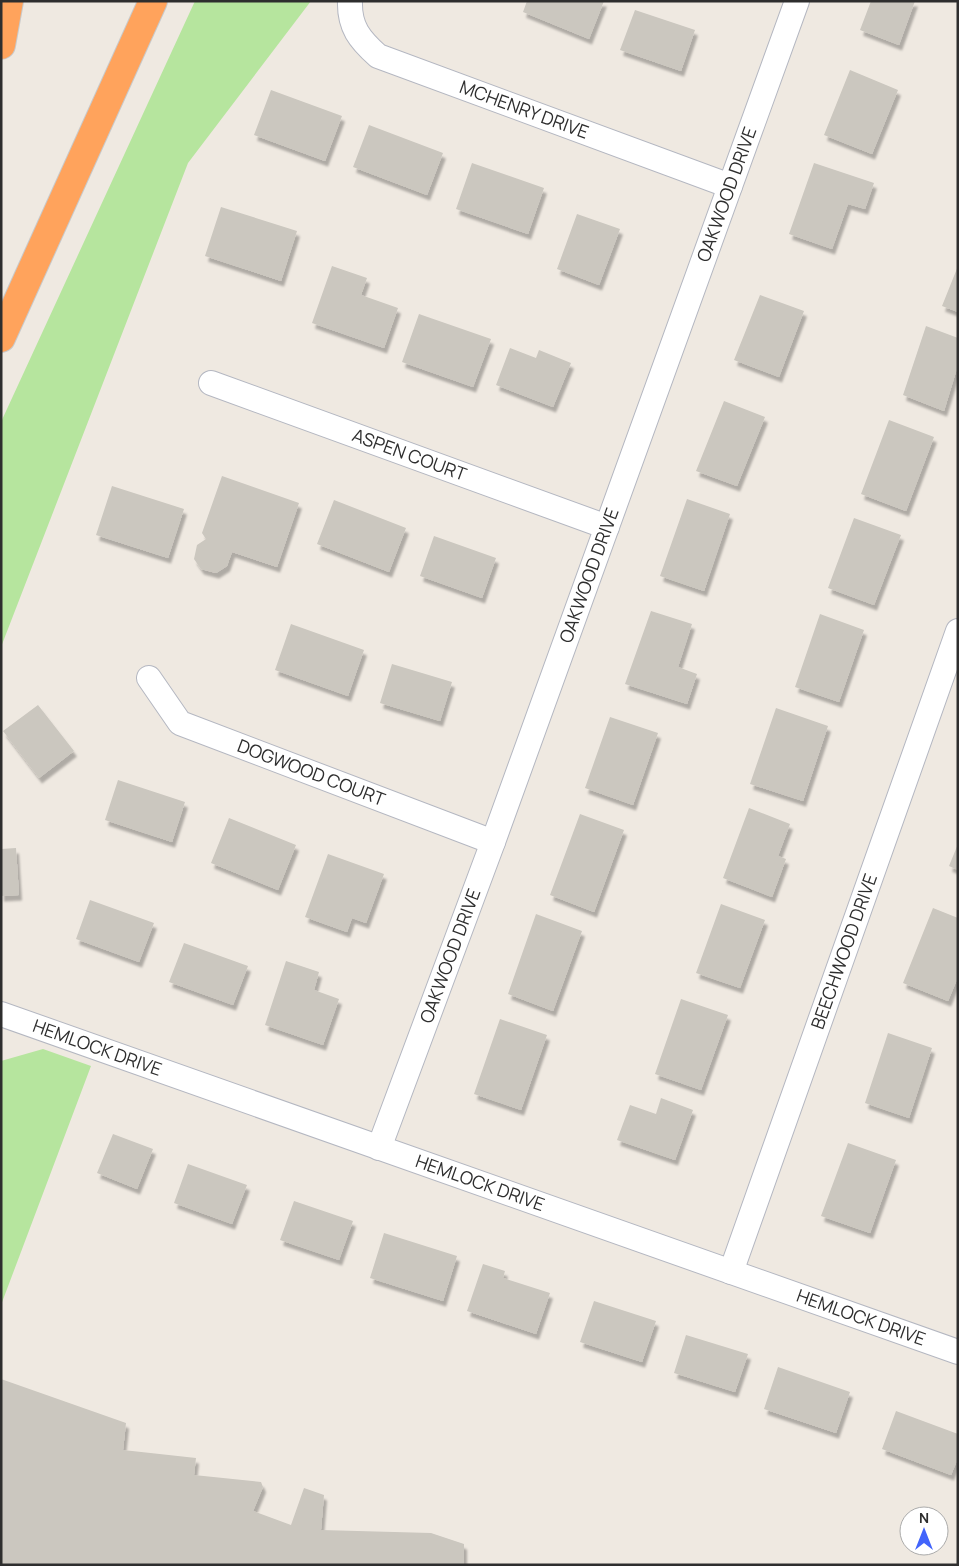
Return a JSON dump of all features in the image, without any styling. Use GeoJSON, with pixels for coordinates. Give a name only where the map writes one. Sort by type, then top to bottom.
{"type":"FeatureCollection","features":[{"type":"Feature","properties":{"kind":"highway"},"geometry":{"type":"LineString","coordinates":[[1,44],[9,1]]}},
{"type":"Feature","properties":{"kind":"highway"},"geometry":{"type":"LineString","coordinates":[[1,338],[153,1]]}},
{"type":"Feature","properties":{"kind":"street","name":"MCHENRY DRIVE"},"geometry":{"type":"LineString","coordinates":[[350,1],[353,25],[362,42],[378,56],[730,186]]}},
{"type":"Feature","properties":{"kind":"street","name":"OAKWOOD DRIVE"},"geometry":{"type":"LineString","coordinates":[[379,1148],[493,842],[797,1]]}},
{"type":"Feature","properties":{"kind":"street","name":"ASPEN COURT"},"geometry":{"type":"LineString","coordinates":[[211,383],[607,527]]}},
{"type":"Feature","properties":{"kind":"street","name":"BEECHWOOD DRIVE"},"geometry":{"type":"LineString","coordinates":[[731,1272],[958,631]]}},
{"type":"Feature","properties":{"kind":"street","name":"DOGWOOD COURT"},"geometry":{"type":"LineString","coordinates":[[149,678],[180,723],[493,842]]}},
{"type":"Feature","properties":{"kind":"street","name":"HEMLOCK DRIVE"},"geometry":{"type":"LineString","coordinates":[[1,1014],[958,1352]]}},
{"type":"Feature","properties":{"kind":"green space"},"geometry":{"type":"Polygon","coordinates":[[[195,1],[311,1],[188,163],[1,647],[1,422],[195,1]]]}},
{"type":"Feature","properties":{"kind":"green space"},"geometry":{"type":"Polygon","coordinates":[[[43,1049],[91,1066],[1,1305],[1,1061],[43,1049]]]}},
{"type":"Feature","properties":{"kind":"building"},"geometry":{"type":"Polygon","coordinates":[[[527,1],[604,1],[589,39],[523,12],[527,1]]]}},
{"type":"Feature","properties":{"kind":"building"},"geometry":{"type":"Polygon","coordinates":[[[871,1],[915,1],[899,45],[860,30],[871,1]]]}},
{"type":"Feature","properties":{"kind":"building"},"geometry":{"type":"Polygon","coordinates":[[[635,10],[695,30],[681,71],[620,50],[635,10]]]}},
{"type":"Feature","properties":{"kind":"building"},"geometry":{"type":"Polygon","coordinates":[[[850,70],[898,90],[872,154],[824,135],[850,70]]]}},
{"type":"Feature","properties":{"kind":"building"},"geometry":{"type":"Polygon","coordinates":[[[271,90],[342,116],[325,161],[254,135],[271,90]]]}},
{"type":"Feature","properties":{"kind":"building"},"geometry":{"type":"Polygon","coordinates":[[[369,125],[443,153],[427,195],[353,167],[369,125]]]}},
{"type":"Feature","properties":{"kind":"building"},"geometry":{"type":"Polygon","coordinates":[[[472,163],[544,188],[528,234],[456,209],[472,163]]]}},
{"type":"Feature","properties":{"kind":"building"},"geometry":{"type":"Polygon","coordinates":[[[814,163],[874,183],[865,209],[848,204],[832,249],[789,234],[814,163]]]}},
{"type":"Feature","properties":{"kind":"building"},"geometry":{"type":"Polygon","coordinates":[[[221,207],[297,231],[281,281],[205,256],[221,207]]]}},
{"type":"Feature","properties":{"kind":"building"},"geometry":{"type":"Polygon","coordinates":[[[577,214],[620,229],[599,285],[557,269],[577,214]]]}},
{"type":"Feature","properties":{"kind":"building"},"geometry":{"type":"Polygon","coordinates":[[[332,266],[367,278],[361,295],[398,308],[384,348],[312,323],[332,266]]]}},
{"type":"Feature","properties":{"kind":"building"},"geometry":{"type":"Polygon","coordinates":[[[958,266],[958,312],[942,306],[958,266]]]}},
{"type":"Feature","properties":{"kind":"building"},"geometry":{"type":"Polygon","coordinates":[[[760,295],[804,311],[779,377],[734,360],[760,295]]]}},
{"type":"Feature","properties":{"kind":"building"},"geometry":{"type":"Polygon","coordinates":[[[419,314],[491,339],[473,387],[402,362],[419,314]]]}},
{"type":"Feature","properties":{"kind":"building"},"geometry":{"type":"Polygon","coordinates":[[[926,326],[958,338],[958,365],[944,411],[903,395],[926,326]]]}},
{"type":"Feature","properties":{"kind":"building"},"geometry":{"type":"Polygon","coordinates":[[[510,348],[536,358],[539,350],[571,363],[553,407],[496,385],[510,348]]]}},
{"type":"Feature","properties":{"kind":"building"},"geometry":{"type":"Polygon","coordinates":[[[724,401],[765,417],[737,486],[696,471],[724,401]]]}},
{"type":"Feature","properties":{"kind":"building"},"geometry":{"type":"Polygon","coordinates":[[[889,420],[934,437],[906,511],[861,494],[889,420]]]}},
{"type":"Feature","properties":{"kind":"building"},"geometry":{"type":"Polygon","coordinates":[[[222,476],[299,503],[277,567],[232,552],[227,566],[216,573],[201,569],[194,559],[197,545],[206,539],[202,533],[222,476]]]}},
{"type":"Feature","properties":{"kind":"building"},"geometry":{"type":"Polygon","coordinates":[[[112,486],[184,509],[168,558],[96,535],[112,486]]]}},
{"type":"Feature","properties":{"kind":"building"},"geometry":{"type":"Polygon","coordinates":[[[687,499],[730,514],[704,591],[660,576],[687,499]]]}},
{"type":"Feature","properties":{"kind":"building"},"geometry":{"type":"Polygon","coordinates":[[[334,500],[406,528],[389,572],[317,544],[334,500]]]}},
{"type":"Feature","properties":{"kind":"building"},"geometry":{"type":"Polygon","coordinates":[[[854,518],[901,535],[874,605],[828,588],[854,518]]]}},
{"type":"Feature","properties":{"kind":"building"},"geometry":{"type":"Polygon","coordinates":[[[434,536],[496,558],[482,598],[420,576],[434,536]]]}},
{"type":"Feature","properties":{"kind":"building"},"geometry":{"type":"Polygon","coordinates":[[[651,611],[692,624],[678,667],[697,674],[687,704],[625,684],[651,611]]]}},
{"type":"Feature","properties":{"kind":"building"},"geometry":{"type":"Polygon","coordinates":[[[820,614],[864,630],[839,702],[795,687],[820,614]]]}},
{"type":"Feature","properties":{"kind":"building"},"geometry":{"type":"Polygon","coordinates":[[[291,624],[364,650],[348,696],[275,670],[291,624]]]}},
{"type":"Feature","properties":{"kind":"building"},"geometry":{"type":"Polygon","coordinates":[[[392,664],[452,682],[440,721],[380,703],[392,664]]]}},
{"type":"Feature","properties":{"kind":"building"},"geometry":{"type":"Polygon","coordinates":[[[38,705],[74,751],[39,778],[3,731],[38,705]]]}},
{"type":"Feature","properties":{"kind":"building"},"geometry":{"type":"Polygon","coordinates":[[[776,708],[828,726],[803,801],[750,784],[776,708]]]}},
{"type":"Feature","properties":{"kind":"building"},"geometry":{"type":"Polygon","coordinates":[[[610,717],[658,733],[633,805],[585,788],[610,717]]]}},
{"type":"Feature","properties":{"kind":"building"},"geometry":{"type":"Polygon","coordinates":[[[118,780],[185,802],[172,842],[105,820],[118,780]]]}},
{"type":"Feature","properties":{"kind":"building"},"geometry":{"type":"Polygon","coordinates":[[[749,808],[790,824],[778,856],[786,859],[772,897],[723,878],[749,808]]]}},
{"type":"Feature","properties":{"kind":"building"},"geometry":{"type":"Polygon","coordinates":[[[580,814],[624,830],[594,912],[550,895],[580,814]]]}},
{"type":"Feature","properties":{"kind":"building"},"geometry":{"type":"Polygon","coordinates":[[[229,818],[296,845],[278,890],[211,863],[229,818]]]}},
{"type":"Feature","properties":{"kind":"building"},"geometry":{"type":"Polygon","coordinates":[[[958,844],[958,870],[949,866],[958,844]]]}},
{"type":"Feature","properties":{"kind":"building"},"geometry":{"type":"Polygon","coordinates":[[[16,848],[19,895],[1,896],[1,849],[16,848]]]}},
{"type":"Feature","properties":{"kind":"building"},"geometry":{"type":"Polygon","coordinates":[[[328,854],[384,874],[366,923],[352,918],[347,932],[305,917],[328,854]]]}},
{"type":"Feature","properties":{"kind":"building"},"geometry":{"type":"Polygon","coordinates":[[[90,900],[154,923],[139,962],[76,939],[90,900]]]}},
{"type":"Feature","properties":{"kind":"building"},"geometry":{"type":"Polygon","coordinates":[[[721,904],[765,920],[740,988],[696,973],[721,904]]]}},
{"type":"Feature","properties":{"kind":"building"},"geometry":{"type":"Polygon","coordinates":[[[933,908],[958,918],[958,977],[948,1001],[903,983],[933,908]]]}},
{"type":"Feature","properties":{"kind":"building"},"geometry":{"type":"Polygon","coordinates":[[[536,914],[582,931],[553,1011],[508,994],[536,914]]]}},
{"type":"Feature","properties":{"kind":"building"},"geometry":{"type":"Polygon","coordinates":[[[184,943],[248,966],[233,1005],[169,982],[184,943]]]}},
{"type":"Feature","properties":{"kind":"building"},"geometry":{"type":"Polygon","coordinates":[[[286,961],[319,972],[314,990],[339,999],[323,1045],[265,1025],[286,961]]]}},
{"type":"Feature","properties":{"kind":"building"},"geometry":{"type":"Polygon","coordinates":[[[681,999],[728,1015],[701,1090],[655,1074],[681,999]]]}},
{"type":"Feature","properties":{"kind":"building"},"geometry":{"type":"Polygon","coordinates":[[[500,1019],[547,1035],[521,1110],[474,1094],[500,1019]]]}},
{"type":"Feature","properties":{"kind":"building"},"geometry":{"type":"Polygon","coordinates":[[[888,1033],[932,1048],[909,1118],[865,1103],[888,1033]]]}},
{"type":"Feature","properties":{"kind":"building"},"geometry":{"type":"Polygon","coordinates":[[[661,1098],[693,1110],[675,1160],[617,1140],[630,1105],[656,1114],[661,1098]]]}},
{"type":"Feature","properties":{"kind":"building"},"geometry":{"type":"Polygon","coordinates":[[[113,1134],[153,1149],[137,1189],[97,1173],[113,1134]]]}},
{"type":"Feature","properties":{"kind":"building"},"geometry":{"type":"Polygon","coordinates":[[[848,1143],[896,1160],[870,1233],[821,1216],[848,1143]]]}},
{"type":"Feature","properties":{"kind":"building"},"geometry":{"type":"Polygon","coordinates":[[[188,1164],[247,1185],[232,1224],[174,1203],[188,1164]]]}},
{"type":"Feature","properties":{"kind":"building"},"geometry":{"type":"Polygon","coordinates":[[[294,1201],[353,1221],[339,1260],[280,1240],[294,1201]]]}},
{"type":"Feature","properties":{"kind":"building"},"geometry":{"type":"Polygon","coordinates":[[[384,1233],[457,1256],[443,1301],[370,1278],[384,1233]]]}},
{"type":"Feature","properties":{"kind":"building"},"geometry":{"type":"Polygon","coordinates":[[[483,1264],[505,1271],[503,1278],[550,1293],[536,1334],[467,1311],[483,1264]]]}},
{"type":"Feature","properties":{"kind":"building"},"geometry":{"type":"Polygon","coordinates":[[[594,1301],[656,1321],[642,1362],[580,1342],[594,1301]]]}},
{"type":"Feature","properties":{"kind":"building"},"geometry":{"type":"Polygon","coordinates":[[[686,1335],[748,1354],[735,1392],[674,1373],[686,1335]]]}},
{"type":"Feature","properties":{"kind":"building"},"geometry":{"type":"Polygon","coordinates":[[[778,1367],[850,1392],[836,1433],[764,1409],[778,1367]]]}},
{"type":"Feature","properties":{"kind":"building"},"geometry":{"type":"Polygon","coordinates":[[[1,1379],[126,1423],[123,1450],[196,1458],[194,1475],[261,1482],[263,1487],[253,1511],[291,1525],[304,1488],[324,1495],[321,1530],[431,1533],[464,1544],[464,1565],[1,1565],[1,1379]]]}},
{"type":"Feature","properties":{"kind":"building"},"geometry":{"type":"Polygon","coordinates":[[[896,1411],[958,1434],[958,1458],[951,1475],[882,1449],[896,1411]]]}}]}
